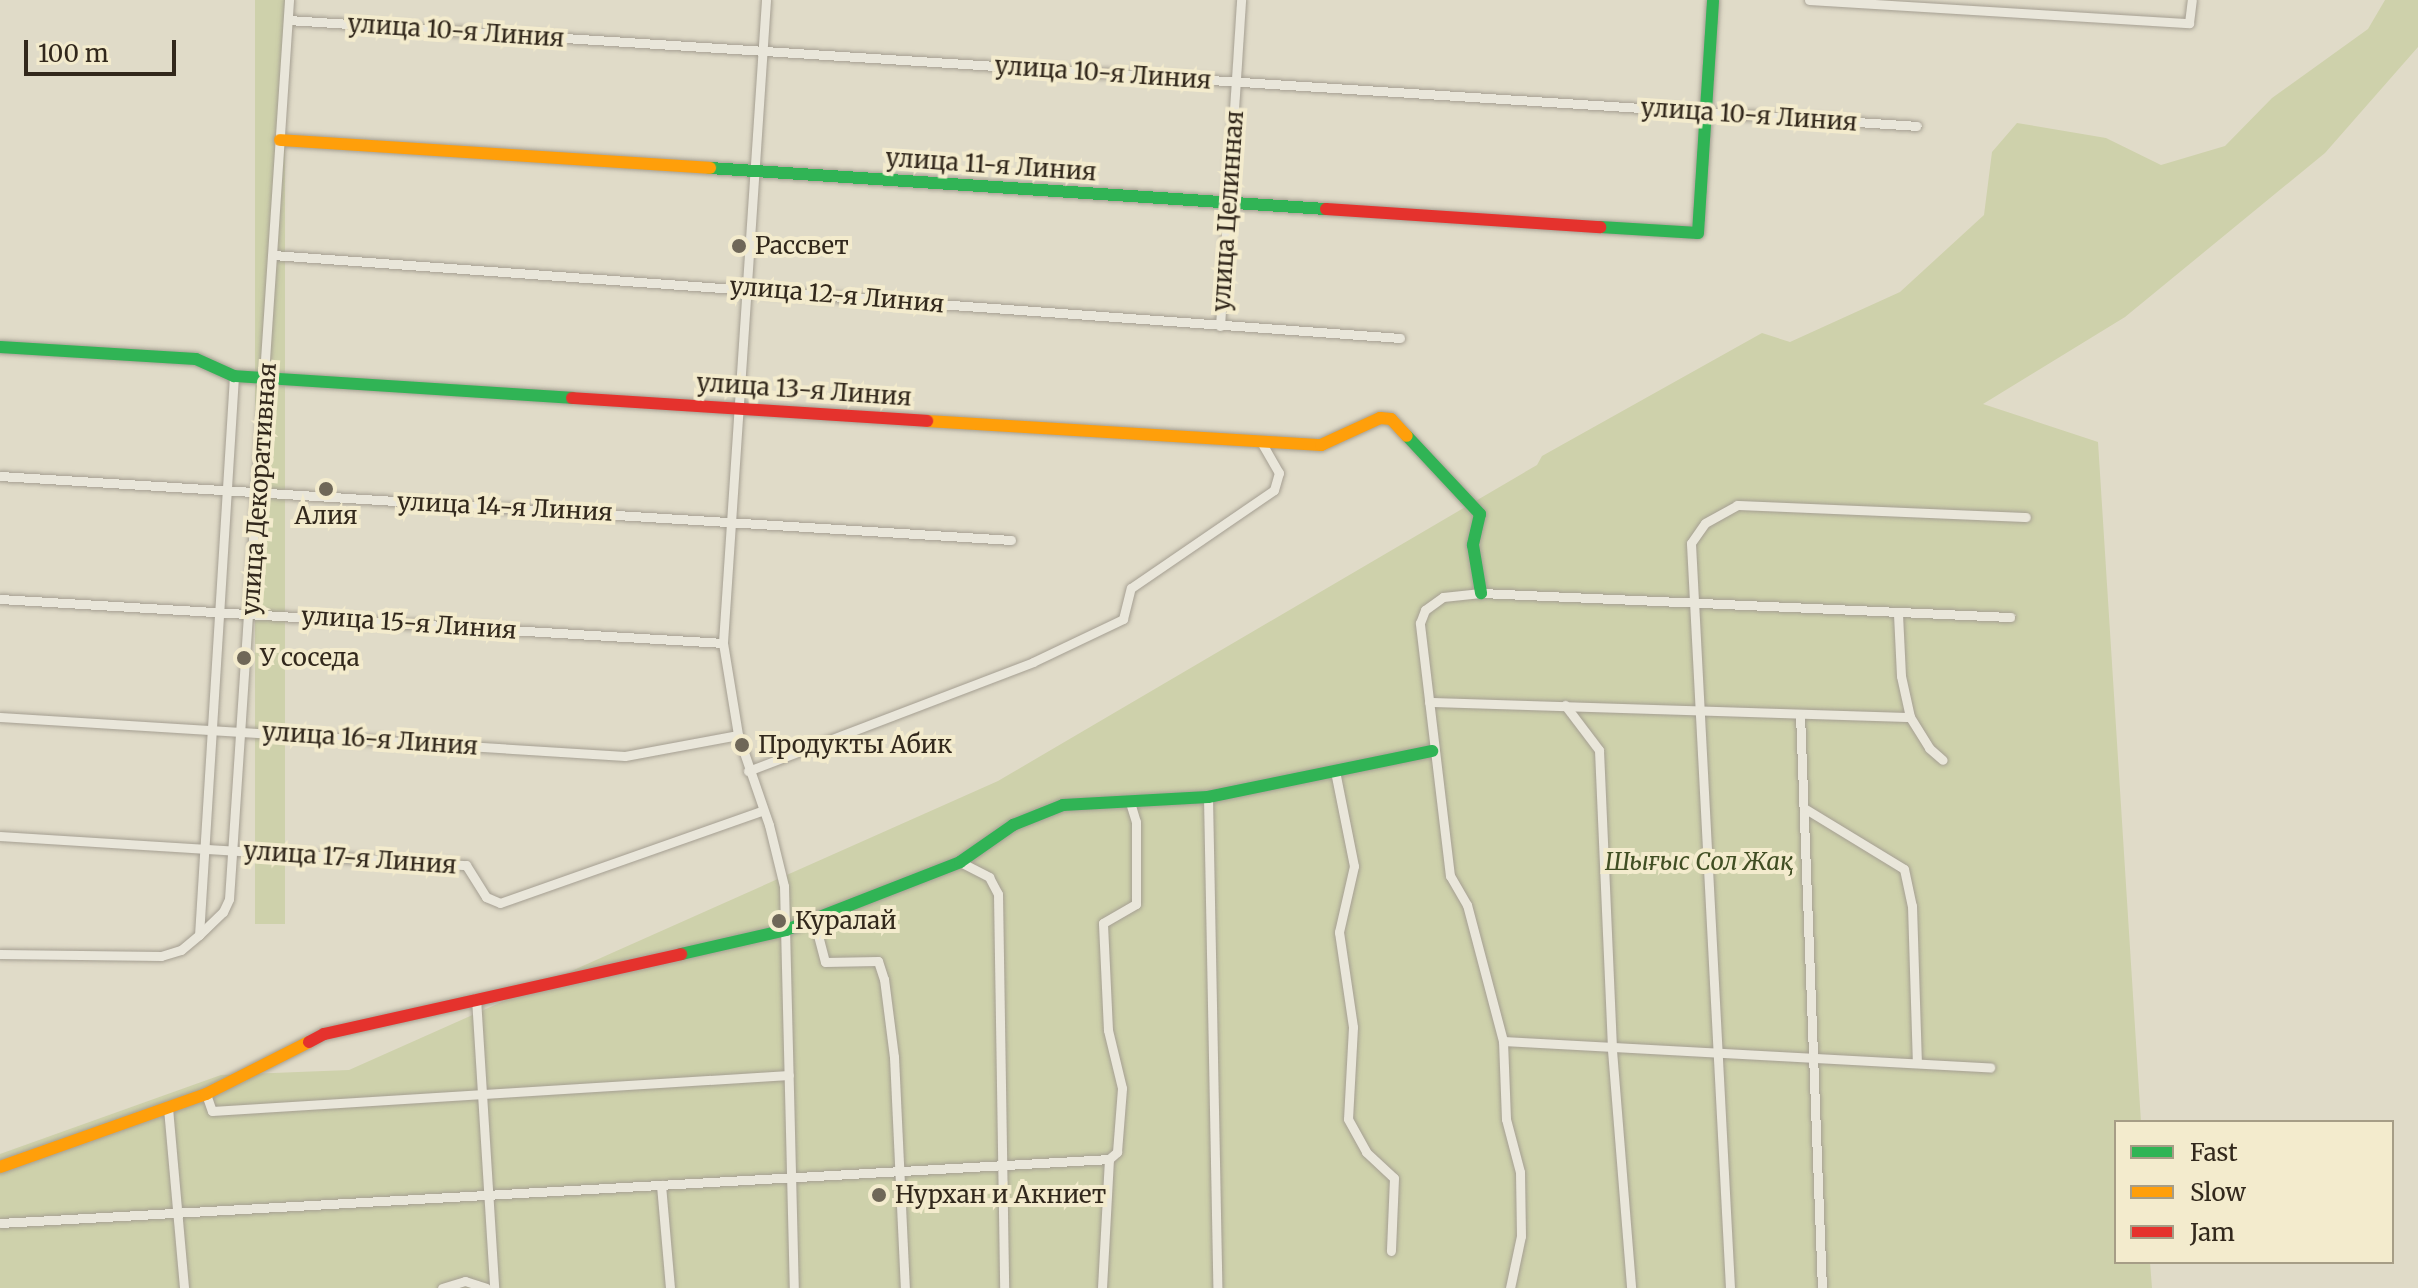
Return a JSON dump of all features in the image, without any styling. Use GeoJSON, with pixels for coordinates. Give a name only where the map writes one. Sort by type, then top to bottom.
{"type":"FeatureCollection","features":[{"type":"Feature","properties":{"kind":"street","name":"улица Декоративная"},"geometry":{"type":"LineString","coordinates":[[199,935],[223,912],[229,899],[234,850],[289,0]]}},
{"type":"Feature","properties":{"kind":"street"},"geometry":{"type":"LineString","coordinates":[[766,0],[723,643],[738,735],[784,886],[794,1288]]}},
{"type":"Feature","properties":{"kind":"street","name":"улица Целинная"},"geometry":{"type":"LineString","coordinates":[[1220,326],[1241,0]]}},
{"type":"Feature","properties":{"kind":"street"},"geometry":{"type":"LineString","coordinates":[[1707,113],[1713,0]]}},
{"type":"Feature","properties":{"kind":"street"},"geometry":{"type":"LineString","coordinates":[[1809,0],[2189,23],[2192,0]]}},
{"type":"Feature","properties":{"kind":"street","name":"улица 10-я Линия"},"geometry":{"type":"LineString","coordinates":[[288,20],[1917,126]]}},
{"type":"Feature","properties":{"kind":"street","name":"улица 11-я Линия"},"geometry":{"type":"LineString","coordinates":[[280,140],[1698,233],[1707,113]]}},
{"type":"Feature","properties":{"kind":"street","name":"улица 12-я Линия"},"geometry":{"type":"LineString","coordinates":[[273,255],[1400,338]]}},
{"type":"Feature","properties":{"kind":"street","name":"улица 13-я Линия"},"geometry":{"type":"LineString","coordinates":[[0,347],[196,359],[234,376],[1261,442],[1321,445],[1380,418],[1391,419],[1480,514],[1473,555],[1481,593]]}},
{"type":"Feature","properties":{"kind":"street","name":"улица Декоративная"},"geometry":{"type":"LineString","coordinates":[[199,935],[234,376]]}},
{"type":"Feature","properties":{"kind":"street"},"geometry":{"type":"LineString","coordinates":[[748,771],[1033,662],[1123,619],[1131,588],[1274,490],[1279,473],[1261,442]]}},
{"type":"Feature","properties":{"kind":"street","name":"улица 14-я Линия"},"geometry":{"type":"LineString","coordinates":[[0,476],[1011,540]]}},
{"type":"Feature","properties":{"kind":"street"},"geometry":{"type":"LineString","coordinates":[[1730,1288],[1714,1054],[1691,543],[1705,523],[1737,505],[2026,517]]}},
{"type":"Feature","properties":{"kind":"street"},"geometry":{"type":"LineString","coordinates":[[1510,1288],[1521,1236],[1520,1172],[1506,1119],[1503,1041],[1467,905],[1450,876],[1432,751],[1420,623],[1425,610],[1443,597],[1481,593],[2010,617]]}},
{"type":"Feature","properties":{"kind":"street","name":"улица 15-я Линия"},"geometry":{"type":"LineString","coordinates":[[0,599],[723,643]]}},
{"type":"Feature","properties":{"kind":"street"},"geometry":{"type":"LineString","coordinates":[[1898,614],[1901,676],[1910,717],[1929,748],[1943,760]]}},
{"type":"Feature","properties":{"kind":"street"},"geometry":{"type":"LineString","coordinates":[[1429,702],[1910,717]]}},
{"type":"Feature","properties":{"kind":"street"},"geometry":{"type":"LineString","coordinates":[[1565,705],[1599,750],[1612,1050],[1631,1288]]}},
{"type":"Feature","properties":{"kind":"street"},"geometry":{"type":"LineString","coordinates":[[1800,714],[1822,1288]]}},
{"type":"Feature","properties":{"kind":"street","name":"улица 16-я Линия"},"geometry":{"type":"LineString","coordinates":[[0,717],[625,756],[738,735]]}},
{"type":"Feature","properties":{"kind":"street"},"geometry":{"type":"LineString","coordinates":[[0,1167],[206,1094],[324,1034],[476,998],[643,966],[786,930],[960,862],[1013,825],[1063,805],[1208,797],[1432,751]]}},
{"type":"Feature","properties":{"kind":"street"},"geometry":{"type":"LineString","coordinates":[[1335,771],[1354,866],[1339,932],[1353,1027],[1348,1119],[1366,1152],[1394,1178],[1391,1251]]}},
{"type":"Feature","properties":{"kind":"street"},"geometry":{"type":"LineString","coordinates":[[1208,797],[1217,1288]]}},
{"type":"Feature","properties":{"kind":"street"},"geometry":{"type":"LineString","coordinates":[[0,1223],[177,1216],[1109,1159],[1117,1152],[1122,1088],[1108,1030],[1103,923],[1136,904],[1136,822],[1130,802]]}},
{"type":"Feature","properties":{"kind":"street"},"geometry":{"type":"LineString","coordinates":[[1804,808],[1904,869],[1912,906],[1917,1063]]}},
{"type":"Feature","properties":{"kind":"street","name":"улица 17-я Линия"},"geometry":{"type":"LineString","coordinates":[[0,836],[466,865],[486,897],[500,903],[761,811]]}},
{"type":"Feature","properties":{"kind":"street"},"geometry":{"type":"LineString","coordinates":[[960,862],[989,877],[998,894],[1004,1288]]}},
{"type":"Feature","properties":{"kind":"street"},"geometry":{"type":"LineString","coordinates":[[814,920],[825,962],[878,961],[894,1057],[902,1171],[905,1288]]}},
{"type":"Feature","properties":{"kind":"street"},"geometry":{"type":"LineString","coordinates":[[0,954],[161,956],[181,950],[199,935]]}},
{"type":"Feature","properties":{"kind":"street"},"geometry":{"type":"LineString","coordinates":[[476,998],[494,1288]]}},
{"type":"Feature","properties":{"kind":"street"},"geometry":{"type":"LineString","coordinates":[[1503,1041],[1612,1050],[1990,1067]]}},
{"type":"Feature","properties":{"kind":"street"},"geometry":{"type":"LineString","coordinates":[[206,1094],[212,1111],[789,1075]]}},
{"type":"Feature","properties":{"kind":"street"},"geometry":{"type":"LineString","coordinates":[[168,1108],[184,1288]]}},
{"type":"Feature","properties":{"kind":"street"},"geometry":{"type":"LineString","coordinates":[[1102,1288],[1109,1159]]}},
{"type":"Feature","properties":{"kind":"street"},"geometry":{"type":"LineString","coordinates":[[661,1185],[670,1288]]}},
{"type":"Feature","properties":{"kind":"street"},"geometry":{"type":"LineString","coordinates":[[442,1288],[465,1281],[486,1288]]}},
{"type":"Feature","properties":{"kind":"green space"},"geometry":{"type":"Polygon","coordinates":[[[255,0],[285,0],[285,924],[255,924],[255,0]]]}},
{"type":"Feature","properties":{"kind":"green space","name":"Шығыс Сол Жақ"},"geometry":{"type":"Polygon","coordinates":[[[2385,0],[2418,0],[2418,47],[2325,153],[2125,317],[1983,404],[2098,442],[2141,1120],[2114,1120],[2114,1264],[2150,1264],[2152,1288],[0,1288],[0,1154],[221,1075],[349,1070],[998,781],[1537,465],[1542,456],[1762,333],[1790,342],[1900,292],[1984,215],[1992,152],[2017,123],[2106,138],[2161,165],[2225,146],[2272,98],[2368,29],[2385,0]]]}},
{"type":"Feature","properties":{"kind":"traffic: fast"},"geometry":{"type":"LineString","coordinates":[[1600,227],[1698,233],[1713,0]]}},
{"type":"Feature","properties":{"kind":"traffic: fast"},"geometry":{"type":"LineString","coordinates":[[710,168],[1326,209]]}},
{"type":"Feature","properties":{"kind":"traffic: fast"},"geometry":{"type":"LineString","coordinates":[[0,347],[196,359],[234,376],[572,398]]}},
{"type":"Feature","properties":{"kind":"traffic: fast"},"geometry":{"type":"LineString","coordinates":[[1407,436],[1480,514],[1473,545],[1481,593]]}},
{"type":"Feature","properties":{"kind":"traffic: fast"},"geometry":{"type":"LineString","coordinates":[[681,954],[786,930],[960,862],[1013,825],[1063,805],[1208,797],[1432,751]]}},
{"type":"Feature","properties":{"kind":"traffic: slow"},"geometry":{"type":"LineString","coordinates":[[280,140],[710,168]]}},
{"type":"Feature","properties":{"kind":"traffic: slow"},"geometry":{"type":"LineString","coordinates":[[927,421],[1321,445],[1380,418],[1391,419],[1407,436]]}},
{"type":"Feature","properties":{"kind":"traffic: slow"},"geometry":{"type":"LineString","coordinates":[[0,1167],[206,1094],[309,1042]]}},
{"type":"Feature","properties":{"kind":"traffic: jam"},"geometry":{"type":"LineString","coordinates":[[1326,209],[1600,227]]}},
{"type":"Feature","properties":{"kind":"traffic: jam"},"geometry":{"type":"LineString","coordinates":[[572,398],[927,421]]}},
{"type":"Feature","properties":{"kind":"traffic: jam"},"geometry":{"type":"LineString","coordinates":[[309,1042],[324,1034],[681,954]]}},
{"type":"Feature","properties":{"kind":"place","name":"Рассвет"},"geometry":{"type":"Point","coordinates":[739,246]}},
{"type":"Feature","properties":{"kind":"place","name":"Алия"},"geometry":{"type":"Point","coordinates":[326,489]}},
{"type":"Feature","properties":{"kind":"place","name":"У соседа"},"geometry":{"type":"Point","coordinates":[244,658]}},
{"type":"Feature","properties":{"kind":"place","name":"Продукты Абик"},"geometry":{"type":"Point","coordinates":[742,745]}},
{"type":"Feature","properties":{"kind":"place","name":"Куралай"},"geometry":{"type":"Point","coordinates":[779,921]}},
{"type":"Feature","properties":{"kind":"place","name":"Нурхан и Акниет"},"geometry":{"type":"Point","coordinates":[879,1195]}}]}
